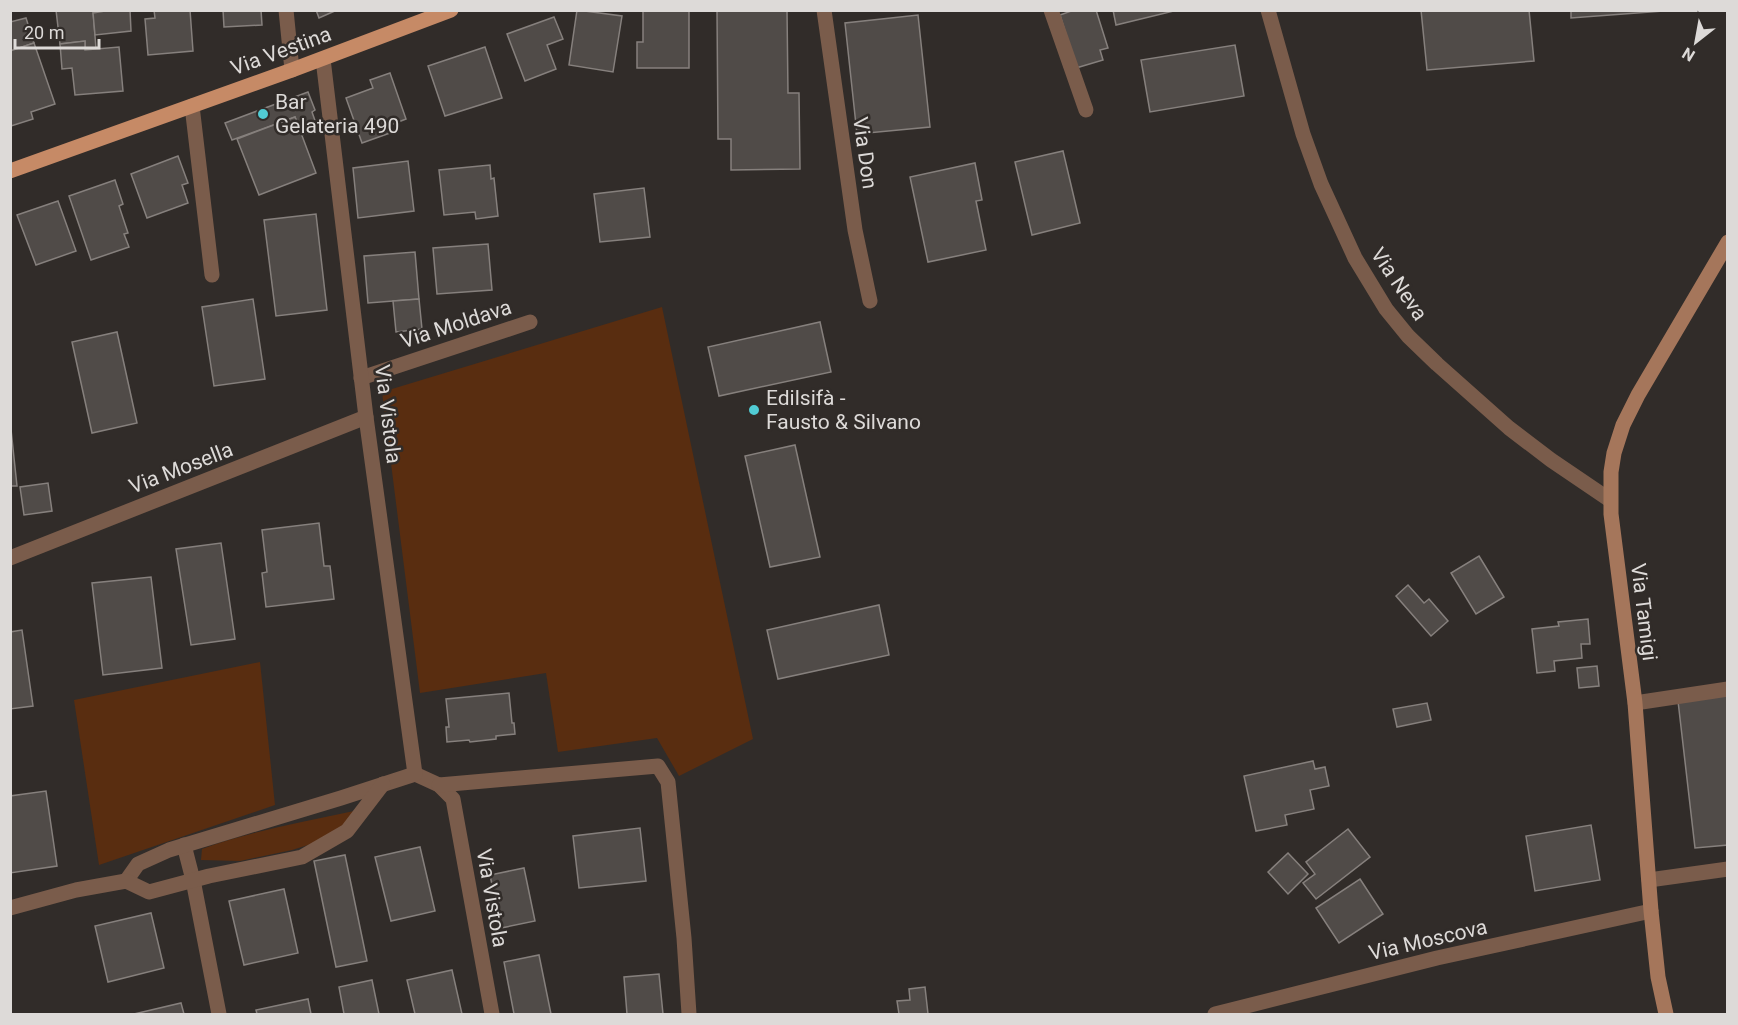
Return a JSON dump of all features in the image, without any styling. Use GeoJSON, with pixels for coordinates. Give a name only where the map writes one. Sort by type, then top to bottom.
{"type":"FeatureCollection","features":[{"type":"Feature","properties":{"kind":"main road","name":"Via Vestina"},"geometry":{"type":"LineString","coordinates":[[10,171],[323,59],[451,10]]}},
{"type":"Feature","properties":{"kind":"street"},"geometry":{"type":"LineString","coordinates":[[286,10],[292,70]]}},
{"type":"Feature","properties":{"kind":"street","name":"Via Don"},"geometry":{"type":"LineString","coordinates":[[824,10],[855,230],[870,301]]}},
{"type":"Feature","properties":{"kind":"street"},"geometry":{"type":"LineString","coordinates":[[1051,10],[1086,110]]}},
{"type":"Feature","properties":{"kind":"street","name":"Via Neva"},"geometry":{"type":"LineString","coordinates":[[1268,10],[1303,134],[1321,184],[1355,258],[1386,309],[1396,323],[1422,349],[1494,415],[1551,460],[1610,500]]}},
{"type":"Feature","properties":{"kind":"street","name":"Via Vistola"},"geometry":{"type":"LineString","coordinates":[[323,59],[366,417],[415,774],[438,785],[453,799],[492,1014]]}},
{"type":"Feature","properties":{"kind":"street"},"geometry":{"type":"LineString","coordinates":[[192,106],[212,275]]}},
{"type":"Feature","properties":{"kind":"street","name":"Via Tamigi"},"geometry":{"type":"LineString","coordinates":[[1666,1014],[1658,977],[1651,911],[1635,703],[1610,500],[1611,472],[1623,425],[1638,395],[1728,242]]}},
{"type":"Feature","properties":{"kind":"street","name":"Via Moldava"},"geometry":{"type":"LineString","coordinates":[[362,378],[530,321]]}},
{"type":"Feature","properties":{"kind":"street","name":"Via Mosella"},"geometry":{"type":"LineString","coordinates":[[10,558],[366,417]]}},
{"type":"Feature","properties":{"kind":"street"},"geometry":{"type":"LineString","coordinates":[[1635,703],[1728,689]]}},
{"type":"Feature","properties":{"kind":"street"},"geometry":{"type":"LineString","coordinates":[[438,785],[658,766],[668,782],[684,938],[689,1014]]}},
{"type":"Feature","properties":{"kind":"street"},"geometry":{"type":"LineString","coordinates":[[126,881],[138,864],[169,850],[415,774]]}},
{"type":"Feature","properties":{"kind":"street"},"geometry":{"type":"LineString","coordinates":[[10,908],[126,881],[149,892],[302,857],[347,831],[383,784]]}},
{"type":"Feature","properties":{"kind":"street"},"geometry":{"type":"LineString","coordinates":[[184,845],[194,880],[219,1014]]}},
{"type":"Feature","properties":{"kind":"street"},"geometry":{"type":"LineString","coordinates":[[1649,880],[1728,869]]}},
{"type":"Feature","properties":{"kind":"street","name":"Via Moscova"},"geometry":{"type":"LineString","coordinates":[[1215,1014],[1437,958],[1651,911]]}},
{"type":"Feature","properties":{"kind":"shaded area"},"geometry":{"type":"Polygon","coordinates":[[[662,307],[753,739],[679,776],[657,738],[558,752],[546,673],[420,693],[382,392],[662,307]]]}},
{"type":"Feature","properties":{"kind":"shaded area"},"geometry":{"type":"Polygon","coordinates":[[[260,662],[275,805],[99,865],[74,700],[260,662]]]}},
{"type":"Feature","properties":{"kind":"shaded area"},"geometry":{"type":"Polygon","coordinates":[[[354,811],[349,820],[324,840],[292,850],[240,861],[201,860],[202,849],[239,837],[354,811]]]}},
{"type":"Feature","properties":{"kind":"building"},"geometry":{"type":"Polygon","coordinates":[[[56,10],[93,10],[96,49],[85,50],[85,41],[60,44],[56,10]]]}},
{"type":"Feature","properties":{"kind":"building"},"geometry":{"type":"Polygon","coordinates":[[[130,10],[131,31],[95,35],[93,13],[130,10]]]}},
{"type":"Feature","properties":{"kind":"building"},"geometry":{"type":"Polygon","coordinates":[[[154,10],[190,10],[193,51],[148,55],[145,19],[155,18],[154,10]]]}},
{"type":"Feature","properties":{"kind":"building"},"geometry":{"type":"Polygon","coordinates":[[[223,10],[261,10],[262,25],[224,27],[223,10]]]}},
{"type":"Feature","properties":{"kind":"building"},"geometry":{"type":"Polygon","coordinates":[[[316,10],[337,10],[319,18],[316,10]]]}},
{"type":"Feature","properties":{"kind":"building"},"geometry":{"type":"Polygon","coordinates":[[[577,10],[622,16],[613,72],[569,65],[577,10]]]}},
{"type":"Feature","properties":{"kind":"building"},"geometry":{"type":"Polygon","coordinates":[[[643,10],[689,10],[689,68],[637,68],[637,42],[643,42],[643,10]]]}},
{"type":"Feature","properties":{"kind":"building"},"geometry":{"type":"Polygon","coordinates":[[[717,10],[787,10],[788,93],[799,93],[800,169],[731,170],[731,139],[718,139],[717,10]]]}},
{"type":"Feature","properties":{"kind":"building"},"geometry":{"type":"Polygon","coordinates":[[[1074,10],[1096,10],[1108,48],[1100,50],[1103,60],[1076,68],[1060,15],[1074,10]]]}},
{"type":"Feature","properties":{"kind":"building"},"geometry":{"type":"Polygon","coordinates":[[[1113,10],[1174,10],[1174,11],[1116,25],[1113,10]]]}},
{"type":"Feature","properties":{"kind":"building"},"geometry":{"type":"Polygon","coordinates":[[[1421,10],[1529,10],[1534,61],[1427,70],[1421,10]]]}},
{"type":"Feature","properties":{"kind":"building"},"geometry":{"type":"Polygon","coordinates":[[[1571,10],[1663,10],[1663,11],[1571,18],[1571,10]]]}},
{"type":"Feature","properties":{"kind":"building"},"geometry":{"type":"Polygon","coordinates":[[[918,15],[930,127],[857,134],[845,23],[918,15]]]}},
{"type":"Feature","properties":{"kind":"building"},"geometry":{"type":"Polygon","coordinates":[[[554,17],[563,39],[547,45],[556,69],[525,81],[507,34],[554,17]]]}},
{"type":"Feature","properties":{"kind":"building"},"geometry":{"type":"Polygon","coordinates":[[[26,18],[34,43],[10,51],[10,22],[26,18]]]}},
{"type":"Feature","properties":{"kind":"building"},"geometry":{"type":"Polygon","coordinates":[[[85,41],[85,50],[119,47],[123,91],[75,95],[72,68],[62,69],[60,44],[85,41]]]}},
{"type":"Feature","properties":{"kind":"building"},"geometry":{"type":"Polygon","coordinates":[[[34,43],[55,104],[31,112],[33,119],[11,126],[10,51],[34,43]]]}},
{"type":"Feature","properties":{"kind":"building"},"geometry":{"type":"Polygon","coordinates":[[[1235,45],[1244,96],[1150,112],[1141,60],[1235,45]]]}},
{"type":"Feature","properties":{"kind":"building"},"geometry":{"type":"Polygon","coordinates":[[[485,47],[502,98],[445,116],[428,66],[485,47]]]}},
{"type":"Feature","properties":{"kind":"building"},"geometry":{"type":"Polygon","coordinates":[[[390,73],[406,119],[388,126],[390,133],[362,143],[346,98],[373,88],[370,80],[390,73]]]}},
{"type":"Feature","properties":{"kind":"building"},"geometry":{"type":"Polygon","coordinates":[[[308,92],[315,110],[312,112],[318,129],[302,135],[295,117],[232,140],[225,123],[308,92]]]}},
{"type":"Feature","properties":{"kind":"building"},"geometry":{"type":"Polygon","coordinates":[[[295,117],[316,173],[259,195],[237,139],[295,117]]]}},
{"type":"Feature","properties":{"kind":"building"},"geometry":{"type":"Polygon","coordinates":[[[1063,151],[1080,223],[1032,235],[1015,162],[1063,151]]]}},
{"type":"Feature","properties":{"kind":"building"},"geometry":{"type":"Polygon","coordinates":[[[178,156],[188,183],[182,185],[188,203],[147,218],[131,174],[178,156]]]}},
{"type":"Feature","properties":{"kind":"building"},"geometry":{"type":"Polygon","coordinates":[[[408,161],[414,211],[358,218],[353,168],[408,161]]]}},
{"type":"Feature","properties":{"kind":"building"},"geometry":{"type":"Polygon","coordinates":[[[975,163],[982,200],[976,201],[986,250],[928,262],[910,177],[975,163]]]}},
{"type":"Feature","properties":{"kind":"building"},"geometry":{"type":"Polygon","coordinates":[[[490,165],[491,179],[494,178],[498,216],[476,219],[475,212],[444,215],[439,170],[490,165]]]}},
{"type":"Feature","properties":{"kind":"building"},"geometry":{"type":"Polygon","coordinates":[[[115,180],[123,204],[119,206],[128,233],[124,234],[129,247],[91,260],[69,196],[115,180]]]}},
{"type":"Feature","properties":{"kind":"building"},"geometry":{"type":"Polygon","coordinates":[[[644,188],[650,237],[600,242],[594,194],[644,188]]]}},
{"type":"Feature","properties":{"kind":"building"},"geometry":{"type":"Polygon","coordinates":[[[58,201],[76,251],[36,265],[17,215],[58,201]]]}},
{"type":"Feature","properties":{"kind":"building"},"geometry":{"type":"Polygon","coordinates":[[[316,214],[327,310],[276,316],[264,220],[316,214]]]}},
{"type":"Feature","properties":{"kind":"building"},"geometry":{"type":"Polygon","coordinates":[[[488,244],[492,290],[437,294],[433,248],[488,244]]]}},
{"type":"Feature","properties":{"kind":"building"},"geometry":{"type":"Polygon","coordinates":[[[415,252],[419,299],[368,303],[364,256],[415,252]]]}},
{"type":"Feature","properties":{"kind":"building"},"geometry":{"type":"Polygon","coordinates":[[[253,299],[265,379],[214,386],[202,307],[253,299]]]}},
{"type":"Feature","properties":{"kind":"building"},"geometry":{"type":"Polygon","coordinates":[[[419,299],[422,329],[396,332],[393,301],[419,299]]]}},
{"type":"Feature","properties":{"kind":"building"},"geometry":{"type":"Polygon","coordinates":[[[820,322],[831,372],[719,396],[708,347],[820,322]]]}},
{"type":"Feature","properties":{"kind":"building"},"geometry":{"type":"Polygon","coordinates":[[[117,332],[137,423],[92,433],[72,342],[117,332]]]}},
{"type":"Feature","properties":{"kind":"building"},"geometry":{"type":"Polygon","coordinates":[[[10,420],[17,486],[10,486],[10,420]]]}},
{"type":"Feature","properties":{"kind":"building"},"geometry":{"type":"Polygon","coordinates":[[[795,445],[820,557],[770,567],[745,456],[795,445]]]}},
{"type":"Feature","properties":{"kind":"building"},"geometry":{"type":"Polygon","coordinates":[[[48,483],[52,511],[24,515],[20,487],[48,483]]]}},
{"type":"Feature","properties":{"kind":"building"},"geometry":{"type":"Polygon","coordinates":[[[319,523],[324,566],[330,566],[334,599],[266,607],[262,573],[267,572],[262,530],[319,523]]]}},
{"type":"Feature","properties":{"kind":"building"},"geometry":{"type":"Polygon","coordinates":[[[221,543],[235,639],[191,645],[176,549],[221,543]]]}},
{"type":"Feature","properties":{"kind":"building"},"geometry":{"type":"Polygon","coordinates":[[[1479,556],[1504,597],[1476,614],[1451,573],[1479,556]]]}},
{"type":"Feature","properties":{"kind":"building"},"geometry":{"type":"Polygon","coordinates":[[[151,577],[162,668],[103,675],[92,583],[151,577]]]}},
{"type":"Feature","properties":{"kind":"building"},"geometry":{"type":"Polygon","coordinates":[[[1408,585],[1424,603],[1429,599],[1448,621],[1431,636],[1396,596],[1408,585]]]}},
{"type":"Feature","properties":{"kind":"building"},"geometry":{"type":"Polygon","coordinates":[[[879,605],[889,655],[778,679],[767,630],[879,605]]]}},
{"type":"Feature","properties":{"kind":"building"},"geometry":{"type":"Polygon","coordinates":[[[1588,619],[1590,644],[1581,644],[1582,658],[1554,661],[1555,671],[1537,673],[1532,629],[1559,626],[1558,622],[1588,619]]]}},
{"type":"Feature","properties":{"kind":"building"},"geometry":{"type":"Polygon","coordinates":[[[22,630],[33,706],[10,709],[10,632],[22,630]]]}},
{"type":"Feature","properties":{"kind":"building"},"geometry":{"type":"Polygon","coordinates":[[[1597,666],[1599,686],[1579,688],[1577,668],[1597,666]]]}},
{"type":"Feature","properties":{"kind":"building"},"geometry":{"type":"Polygon","coordinates":[[[509,693],[515,734],[496,736],[496,739],[447,742],[446,727],[449,727],[446,699],[509,693]]]}},
{"type":"Feature","properties":{"kind":"building"},"geometry":{"type":"Polygon","coordinates":[[[1728,695],[1728,845],[1695,848],[1678,701],[1728,695]]]}},
{"type":"Feature","properties":{"kind":"building"},"geometry":{"type":"Polygon","coordinates":[[[1427,703],[1431,720],[1397,727],[1393,709],[1427,703]]]}},
{"type":"Feature","properties":{"kind":"building"},"geometry":{"type":"Polygon","coordinates":[[[1313,761],[1315,769],[1325,767],[1329,786],[1310,790],[1314,809],[1285,815],[1287,825],[1256,831],[1244,776],[1313,761]]]}},
{"type":"Feature","properties":{"kind":"building"},"geometry":{"type":"Polygon","coordinates":[[[46,791],[57,866],[10,873],[10,796],[46,791]]]}},
{"type":"Feature","properties":{"kind":"building"},"geometry":{"type":"Polygon","coordinates":[[[1591,825],[1600,880],[1535,891],[1526,836],[1591,825]]]}},
{"type":"Feature","properties":{"kind":"building"},"geometry":{"type":"Polygon","coordinates":[[[640,828],[646,881],[579,888],[573,836],[640,828]]]}},
{"type":"Feature","properties":{"kind":"building"},"geometry":{"type":"Polygon","coordinates":[[[1348,829],[1370,857],[1316,899],[1303,883],[1315,874],[1306,862],[1348,829]]]}},
{"type":"Feature","properties":{"kind":"building"},"geometry":{"type":"Polygon","coordinates":[[[420,847],[435,911],[391,921],[375,857],[420,847]]]}},
{"type":"Feature","properties":{"kind":"building"},"geometry":{"type":"Polygon","coordinates":[[[1288,853],[1308,874],[1288,894],[1268,872],[1288,853]]]}},
{"type":"Feature","properties":{"kind":"building"},"geometry":{"type":"Polygon","coordinates":[[[345,855],[367,961],[336,967],[314,861],[345,855]]]}},
{"type":"Feature","properties":{"kind":"building"},"geometry":{"type":"Polygon","coordinates":[[[524,868],[535,921],[501,928],[490,875],[524,868]]]}},
{"type":"Feature","properties":{"kind":"building"},"geometry":{"type":"Polygon","coordinates":[[[1360,879],[1383,914],[1339,943],[1316,908],[1360,879]]]}},
{"type":"Feature","properties":{"kind":"building"},"geometry":{"type":"Polygon","coordinates":[[[284,889],[298,953],[244,965],[229,901],[284,889]]]}},
{"type":"Feature","properties":{"kind":"building"},"geometry":{"type":"Polygon","coordinates":[[[151,913],[164,968],[108,982],[95,926],[151,913]]]}},
{"type":"Feature","properties":{"kind":"building"},"geometry":{"type":"Polygon","coordinates":[[[539,955],[551,1014],[514,1014],[504,962],[539,955]]]}},
{"type":"Feature","properties":{"kind":"building"},"geometry":{"type":"Polygon","coordinates":[[[452,970],[462,1014],[415,1014],[407,980],[452,970]]]}},
{"type":"Feature","properties":{"kind":"building"},"geometry":{"type":"Polygon","coordinates":[[[659,974],[663,1014],[627,1014],[624,977],[659,974]]]}},
{"type":"Feature","properties":{"kind":"building"},"geometry":{"type":"Polygon","coordinates":[[[372,980],[379,1014],[344,1014],[339,987],[372,980]]]}},
{"type":"Feature","properties":{"kind":"building"},"geometry":{"type":"Polygon","coordinates":[[[925,987],[928,1014],[899,1014],[897,1001],[910,1000],[909,989],[925,987]]]}},
{"type":"Feature","properties":{"kind":"building"},"geometry":{"type":"Polygon","coordinates":[[[308,999],[311,1014],[257,1014],[256,1010],[308,999]]]}},
{"type":"Feature","properties":{"kind":"building"},"geometry":{"type":"Polygon","coordinates":[[[181,1003],[184,1014],[134,1014],[181,1003]]]}},
{"type":"Feature","properties":{"kind":"place","name":"Bar Gelateria 490"},"geometry":{"type":"Point","coordinates":[263,114]}},
{"type":"Feature","properties":{"kind":"place","name":"Edilsifà - Fausto & Silvano"},"geometry":{"type":"Point","coordinates":[754,410]}}]}
